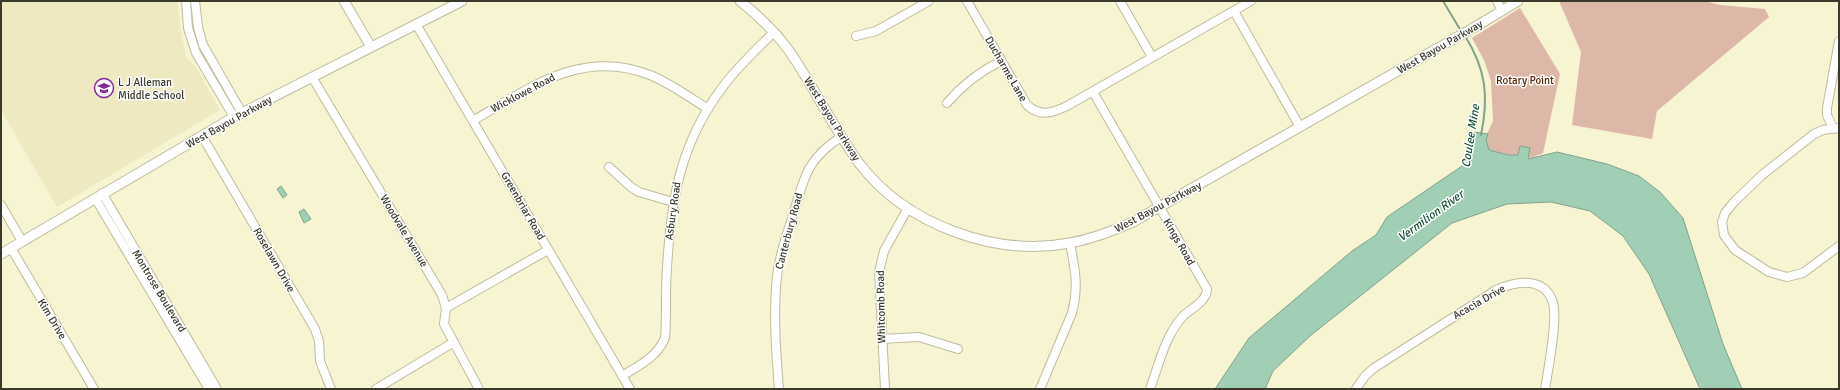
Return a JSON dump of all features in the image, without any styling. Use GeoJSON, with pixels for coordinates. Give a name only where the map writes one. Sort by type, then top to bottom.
{"type":"FeatureCollection","features":[{"type":"Feature","properties":{"kind":"street"},"geometry":{"type":"LineString","coordinates":[[186,1],[188,28],[195,49],[238,115]]}},
{"type":"Feature","properties":{"kind":"street"},"geometry":{"type":"LineString","coordinates":[[196,1],[198,27],[203,45],[238,115]]}},
{"type":"Feature","properties":{"kind":"street"},"geometry":{"type":"LineString","coordinates":[[344,1],[371,47]]}},
{"type":"Feature","properties":{"kind":"street","name":"West Bayou Parkway"},"geometry":{"type":"LineString","coordinates":[[1,254],[238,115],[461,1]]}},
{"type":"Feature","properties":{"kind":"street","name":"West Bayou Parkway"},"geometry":{"type":"LineString","coordinates":[[740,1],[774,32],[792,55],[841,137],[871,177],[889,193],[908,208],[943,227],[989,241],[1028,245],[1070,243],[1116,230],[1160,208],[1480,24],[1513,2]]}},
{"type":"Feature","properties":{"kind":"street"},"geometry":{"type":"LineString","coordinates":[[856,36],[876,31],[929,1]]}},
{"type":"Feature","properties":{"kind":"street","name":"Ducharme Lane"},"geometry":{"type":"LineString","coordinates":[[967,1],[1025,102],[1032,110],[1037,113],[1045,114],[1060,109],[1093,92],[1251,1]]}},
{"type":"Feature","properties":{"kind":"street"},"geometry":{"type":"LineString","coordinates":[[1120,1],[1152,57]]}},
{"type":"Feature","properties":{"kind":"street"},"geometry":{"type":"LineString","coordinates":[[1496,1],[1502,10]]}},
{"type":"Feature","properties":{"kind":"street"},"geometry":{"type":"LineString","coordinates":[[1234,11],[1300,127]]}},
{"type":"Feature","properties":{"kind":"street","name":"Greenbriar Road"},"geometry":{"type":"LineString","coordinates":[[416,24],[474,120],[548,250],[630,389]]}},
{"type":"Feature","properties":{"kind":"street","name":"Asbury Road"},"geometry":{"type":"LineString","coordinates":[[622,376],[653,356],[661,347],[665,338],[666,269],[672,202],[684,159],[695,132],[708,109],[734,73],[774,32]]}},
{"type":"Feature","properties":{"kind":"street"},"geometry":{"type":"LineString","coordinates":[[1839,41],[1827,108],[1827,115],[1836,128],[1814,134],[1757,180],[1727,210],[1724,216],[1723,229],[1726,239],[1735,250],[1769,272],[1781,276],[1798,275],[1803,273],[1839,246]]}},
{"type":"Feature","properties":{"kind":"street"},"geometry":{"type":"LineString","coordinates":[[195,49],[203,45]]}},
{"type":"Feature","properties":{"kind":"street"},"geometry":{"type":"LineString","coordinates":[[947,102],[962,85],[986,68],[1001,61]]}},
{"type":"Feature","properties":{"kind":"street","name":"Wicklowe Road"},"geometry":{"type":"LineString","coordinates":[[474,120],[545,79],[572,70],[600,66],[623,68],[650,75],[708,109]]}},
{"type":"Feature","properties":{"kind":"street","name":"Woodvale Avenue"},"geometry":{"type":"LineString","coordinates":[[312,77],[442,295],[446,308],[444,322],[479,389]]}},
{"type":"Feature","properties":{"kind":"street","name":"Kings Road"},"geometry":{"type":"LineString","coordinates":[[1093,92],[1206,286],[1207,292],[1204,298],[1184,316],[1170,335],[1150,389]]}},
{"type":"Feature","properties":{"kind":"street","name":"Roselawn Drive"},"geometry":{"type":"LineString","coordinates":[[202,136],[315,329],[319,341],[322,366],[331,389]]}},
{"type":"Feature","properties":{"kind":"street","name":"Canterbury Road"},"geometry":{"type":"LineString","coordinates":[[779,389],[775,314],[781,255],[807,172],[819,154],[841,137]]}},
{"type":"Feature","properties":{"kind":"street"},"geometry":{"type":"LineString","coordinates":[[610,167],[631,187],[639,192],[672,202]]}},
{"type":"Feature","properties":{"kind":"street","name":"Montrose Boulevard"},"geometry":{"type":"LineString","coordinates":[[98,196],[209,389]]}},
{"type":"Feature","properties":{"kind":"street","name":"Montrose Boulevard"},"geometry":{"type":"LineString","coordinates":[[98,196],[217,389]]}},
{"type":"Feature","properties":{"kind":"street"},"geometry":{"type":"LineString","coordinates":[[1,205],[22,241]]}},
{"type":"Feature","properties":{"kind":"street","name":"Whitcomb Road"},"geometry":{"type":"LineString","coordinates":[[884,389],[879,282],[881,262],[889,242],[908,208]]}},
{"type":"Feature","properties":{"kind":"street"},"geometry":{"type":"LineString","coordinates":[[1040,389],[1072,313],[1075,300],[1076,279],[1070,243]]}},
{"type":"Feature","properties":{"kind":"street","name":"Kim Drive"},"geometry":{"type":"LineString","coordinates":[[11,248],[94,389]]}},
{"type":"Feature","properties":{"kind":"street"},"geometry":{"type":"LineString","coordinates":[[446,308],[548,250]]}},
{"type":"Feature","properties":{"kind":"street","name":"Acacia Drive"},"geometry":{"type":"LineString","coordinates":[[1356,389],[1365,376],[1374,368],[1496,290],[1513,284],[1528,282],[1543,288],[1551,298],[1553,304],[1554,317],[1545,389]]}},
{"type":"Feature","properties":{"kind":"street"},"geometry":{"type":"LineString","coordinates":[[882,339],[919,337],[958,349]]}},
{"type":"Feature","properties":{"kind":"street"},"geometry":{"type":"LineString","coordinates":[[376,389],[454,342]]}},
{"type":"Feature","properties":{"kind":"shaded area","name":"L J Alleman Middle School"},"geometry":{"type":"Polygon","coordinates":[[[1,1],[178,1],[180,26],[186,58],[196,67],[220,110],[57,207],[1,110],[1,1]]]}},
{"type":"Feature","properties":{"kind":"green space"},"geometry":{"type":"Polygon","coordinates":[[[1559,1],[1704,1],[1721,5],[1765,9],[1769,17],[1657,111],[1652,139],[1572,125],[1581,52],[1559,1]]]}},
{"type":"Feature","properties":{"kind":"green space","name":"Rotary Point"},"geometry":{"type":"Polygon","coordinates":[[[1520,8],[1560,74],[1543,153],[1531,158],[1487,152],[1484,140],[1493,121],[1491,81],[1484,60],[1472,38],[1520,8]]]}},
{"type":"Feature","properties":{"kind":"water","name":"Vermilion River"},"geometry":{"type":"Polygon","coordinates":[[[1474,132],[1488,134],[1486,140],[1489,150],[1508,155],[1518,155],[1520,146],[1530,148],[1528,159],[1557,152],[1607,164],[1639,176],[1660,192],[1683,218],[1723,344],[1742,389],[1700,389],[1649,274],[1623,236],[1590,211],[1551,202],[1507,204],[1452,223],[1310,336],[1273,371],[1265,389],[1215,389],[1249,338],[1352,251],[1376,235],[1387,217],[1465,164],[1474,132]]]}},
{"type":"Feature","properties":{"kind":"water"},"geometry":{"type":"Polygon","coordinates":[[[281,186],[287,195],[283,198],[277,189],[281,186]]]}},
{"type":"Feature","properties":{"kind":"water"},"geometry":{"type":"Polygon","coordinates":[[[304,209],[311,219],[304,223],[299,212],[304,209]]]}},
{"type":"Feature","properties":{"kind":"waterway","name":"Coulee Mine"},"geometry":{"type":"LineString","coordinates":[[1443,1],[1461,31]]}},
{"type":"Feature","properties":{"kind":"waterway","name":"Coulee Mine"},"geometry":{"type":"LineString","coordinates":[[1465,36],[1477,60],[1484,84],[1485,108],[1481,135]]}},
{"type":"Feature","properties":{"kind":"place","name":"L J Alleman Middle School"},"geometry":{"type":"Point","coordinates":[104,88]}}]}
